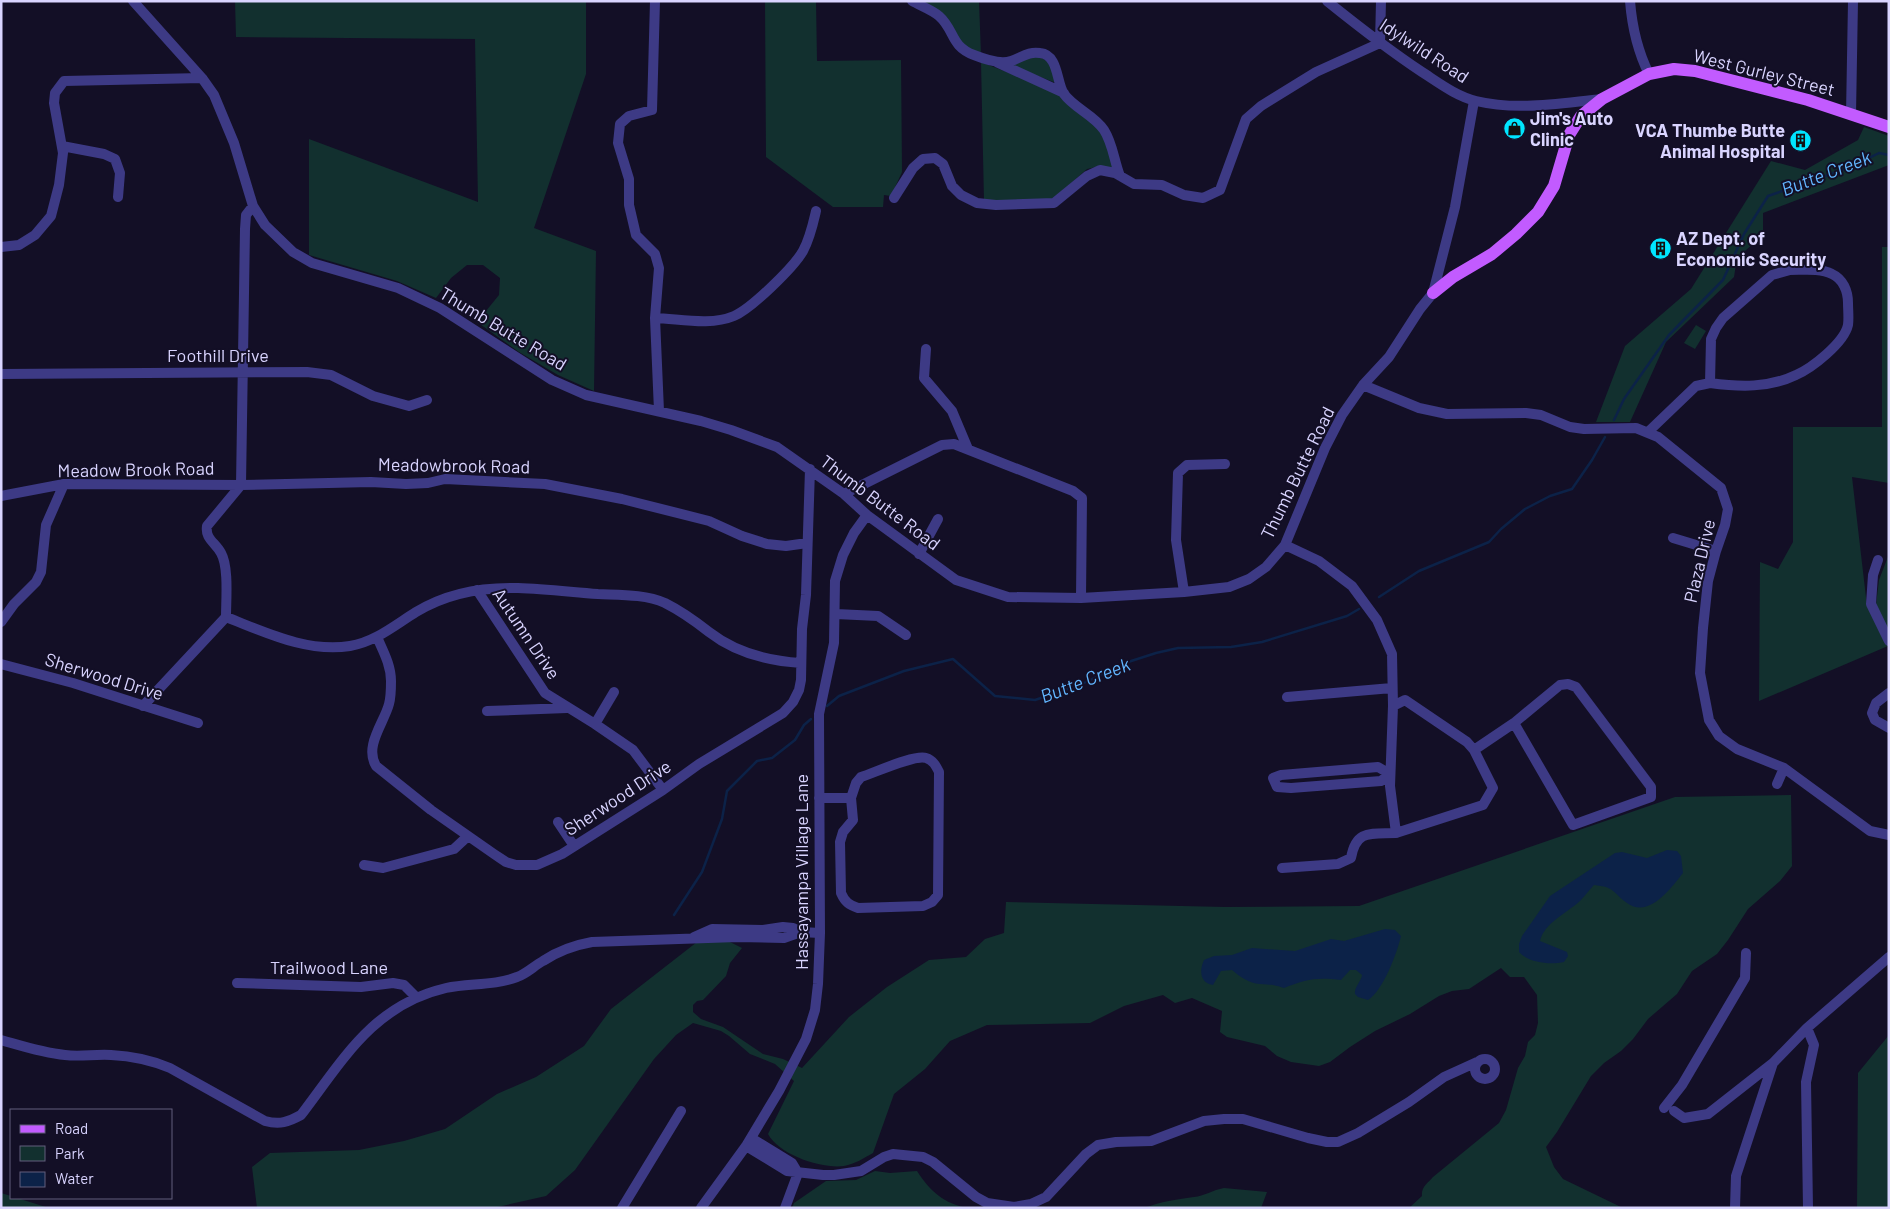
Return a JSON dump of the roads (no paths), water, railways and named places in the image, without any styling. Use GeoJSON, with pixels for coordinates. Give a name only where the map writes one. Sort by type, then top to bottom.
{"type":"FeatureCollection","features":[{"type":"Feature","properties":{"kind":"main road","name":"West Gurley Street"},"geometry":{"type":"LineString","coordinates":[[1433,293],[1453,277],[1492,254],[1538,212],[1554,186],[1569,135],[1580,116],[1602,99],[1649,74],[1674,69],[1695,71],[1790,95],[1889,127]]}},
{"type":"Feature","properties":{"kind":"street","name":"Thumb Butte Road"},"geometry":{"type":"LineString","coordinates":[[133,1],[202,78],[214,95],[224,118],[253,206],[265,225],[293,252],[312,263],[398,288],[440,308],[552,380],[586,395],[731,430],[777,447],[844,494],[868,515],[956,580],[1008,597],[1082,598],[1184,592],[1229,587],[1249,579],[1266,567],[1285,545],[1325,448],[1342,415],[1363,385],[1389,357],[1420,309],[1433,293],[1455,207],[1474,101]]}},
{"type":"Feature","properties":{"kind":"street"},"geometry":{"type":"LineString","coordinates":[[655,1],[652,110],[629,116],[620,124],[618,142],[629,179],[628,205],[636,235],[655,254],[659,268],[655,318],[659,412]]}},
{"type":"Feature","properties":{"kind":"street"},"geometry":{"type":"LineString","coordinates":[[912,1],[939,16],[959,47],[1064,93],[1102,127],[1112,144],[1120,176]]}},
{"type":"Feature","properties":{"kind":"street","name":"Idylwild Road"},"geometry":{"type":"LineString","coordinates":[[1327,1],[1380,43],[1452,92],[1474,101],[1501,106],[1527,107],[1602,99]]}},
{"type":"Feature","properties":{"kind":"street"},"geometry":{"type":"LineString","coordinates":[[894,198],[913,168],[922,159],[934,158],[944,164],[952,186],[961,195],[977,203],[996,205],[1054,203],[1087,176],[1100,170],[1115,173],[1134,184],[1162,185],[1184,195],[1203,198],[1220,190],[1246,119],[1260,106],[1316,72],[1380,43],[1381,1]]}},
{"type":"Feature","properties":{"kind":"street"},"geometry":{"type":"LineString","coordinates":[[1630,1],[1632,24],[1649,74]]}},
{"type":"Feature","properties":{"kind":"street"},"geometry":{"type":"LineString","coordinates":[[1851,114],[1852,1]]}},
{"type":"Feature","properties":{"kind":"street"},"geometry":{"type":"LineString","coordinates":[[996,62],[1011,62],[1024,54],[1041,52],[1055,66],[1064,93]]}},
{"type":"Feature","properties":{"kind":"street"},"geometry":{"type":"LineString","coordinates":[[1,247],[19,246],[35,235],[50,216],[59,185],[63,153],[54,93],[64,81],[202,78]]}},
{"type":"Feature","properties":{"kind":"street"},"geometry":{"type":"LineString","coordinates":[[62,146],[104,154],[115,159],[120,173],[118,197]]}},
{"type":"Feature","properties":{"kind":"street"},"geometry":{"type":"LineString","coordinates":[[142,706],[226,617],[225,569],[221,553],[208,538],[206,531],[207,526],[241,485],[245,222],[246,215],[253,206]]}},
{"type":"Feature","properties":{"kind":"street"},"geometry":{"type":"LineString","coordinates":[[655,318],[710,321],[735,316],[769,290],[803,252],[816,211]]}},
{"type":"Feature","properties":{"kind":"street"},"geometry":{"type":"LineString","coordinates":[[1648,432],[1696,386],[1710,383],[1733,386],[1758,386],[1781,381],[1810,368],[1842,337],[1846,330],[1848,322],[1848,297],[1844,286],[1837,277],[1815,270],[1790,270],[1772,275],[1730,312],[1716,328],[1711,339],[1710,383]]}},
{"type":"Feature","properties":{"kind":"street"},"geometry":{"type":"LineString","coordinates":[[926,349],[924,378],[952,410],[968,449]]}},
{"type":"Feature","properties":{"kind":"street","name":"Foothill Drive"},"geometry":{"type":"LineString","coordinates":[[1,374],[307,372],[331,375],[373,396],[409,406],[427,400]]}},
{"type":"Feature","properties":{"kind":"street","name":"Plaza Drive"},"geometry":{"type":"LineString","coordinates":[[1363,385],[1419,408],[1448,414],[1526,413],[1584,429],[1636,428],[1658,437],[1721,488],[1728,509],[1708,581],[1700,673],[1709,720],[1719,736],[1737,749],[1784,768],[1870,831],[1889,835]]}},
{"type":"Feature","properties":{"kind":"street"},"geometry":{"type":"LineString","coordinates":[[844,494],[942,445],[954,444],[1074,491],[1082,498],[1082,598]]}},
{"type":"Feature","properties":{"kind":"street"},"geometry":{"type":"LineString","coordinates":[[1184,592],[1176,540],[1178,473],[1187,465],[1225,464]]}},
{"type":"Feature","properties":{"kind":"street","name":"Sherwood Drive"},"geometry":{"type":"LineString","coordinates":[[377,637],[389,663],[391,680],[389,704],[372,746],[372,760],[376,766],[424,804],[506,862],[516,865],[538,865],[574,846],[663,790],[699,764],[783,713],[793,702],[799,690],[806,595],[810,469]]}},
{"type":"Feature","properties":{"kind":"street","name":"Meadowbrook Road"},"geometry":{"type":"LineString","coordinates":[[241,485],[372,482],[406,484],[428,483],[445,478],[545,484],[622,499],[709,521],[742,536],[767,544],[786,546],[808,543]]}},
{"type":"Feature","properties":{"kind":"street"},"geometry":{"type":"LineString","coordinates":[[1,622],[14,604],[36,582],[41,572],[46,525],[64,484]]}},
{"type":"Feature","properties":{"kind":"street","name":"Meadow Brook Road"},"geometry":{"type":"LineString","coordinates":[[1,496],[64,484],[241,485]]}},
{"type":"Feature","properties":{"kind":"street","name":"Hassayampa Village Lane"},"geometry":{"type":"LineString","coordinates":[[701,1208],[748,1142],[786,1078],[806,1039],[815,1010],[820,933],[819,714],[834,643],[836,614],[835,581],[843,555],[854,533],[868,515]]}},
{"type":"Feature","properties":{"kind":"street"},"geometry":{"type":"LineString","coordinates":[[919,554],[938,518]]}},
{"type":"Feature","properties":{"kind":"street"},"geometry":{"type":"LineString","coordinates":[[1673,538],[1716,551]]}},
{"type":"Feature","properties":{"kind":"street"},"geometry":{"type":"LineString","coordinates":[[1285,545],[1319,561],[1352,586],[1378,620],[1392,654],[1393,706],[1390,774],[1396,833]]}},
{"type":"Feature","properties":{"kind":"street"},"geometry":{"type":"LineString","coordinates":[[1878,560],[1873,575],[1871,604],[1889,641]]}},
{"type":"Feature","properties":{"kind":"street"},"geometry":{"type":"LineString","coordinates":[[226,617],[310,646],[329,648],[350,646],[369,641],[425,607],[465,592],[519,588],[634,596],[663,602],[737,649],[759,658],[801,663]]}},
{"type":"Feature","properties":{"kind":"street","name":"Autumn Drive"},"geometry":{"type":"LineString","coordinates":[[477,590],[545,693],[632,750],[663,790]]}},
{"type":"Feature","properties":{"kind":"street"},"geometry":{"type":"LineString","coordinates":[[836,614],[878,616],[906,635]]}},
{"type":"Feature","properties":{"kind":"street","name":"Sherwood Drive"},"geometry":{"type":"LineString","coordinates":[[1,664],[73,683],[198,723]]}},
{"type":"Feature","properties":{"kind":"street"},"geometry":{"type":"LineString","coordinates":[[1474,750],[1514,723],[1560,685],[1568,684],[1576,687],[1651,787],[1651,797],[1573,825],[1514,723]]}},
{"type":"Feature","properties":{"kind":"street"},"geometry":{"type":"LineString","coordinates":[[1287,697],[1392,688]]}},
{"type":"Feature","properties":{"kind":"street"},"geometry":{"type":"LineString","coordinates":[[595,724],[614,692]]}},
{"type":"Feature","properties":{"kind":"street"},"geometry":{"type":"LineString","coordinates":[[1889,693],[1876,703],[1872,714],[1875,720],[1889,728]]}},
{"type":"Feature","properties":{"kind":"street"},"geometry":{"type":"LineString","coordinates":[[1282,868],[1338,864],[1351,858],[1354,844],[1364,835],[1396,833],[1483,804],[1493,788],[1474,750],[1467,742],[1405,700],[1393,706]]}},
{"type":"Feature","properties":{"kind":"street"},"geometry":{"type":"LineString","coordinates":[[487,711],[567,708]]}},
{"type":"Feature","properties":{"kind":"street"},"geometry":{"type":"LineString","coordinates":[[916,757],[926,758],[935,763],[940,772],[938,895],[932,902],[923,906],[858,908],[850,906],[844,900],[841,893],[840,842],[843,832],[853,820],[851,798],[856,783],[861,777],[916,757]]}},
{"type":"Feature","properties":{"kind":"street"},"geometry":{"type":"LineString","coordinates":[[1378,767],[1390,774],[1381,781],[1291,788],[1277,787],[1273,778],[1281,775],[1378,767]]}},
{"type":"Feature","properties":{"kind":"street"},"geometry":{"type":"LineString","coordinates":[[1777,784],[1784,768]]}},
{"type":"Feature","properties":{"kind":"street"},"geometry":{"type":"LineString","coordinates":[[819,798],[851,798]]}},
{"type":"Feature","properties":{"kind":"street"},"geometry":{"type":"LineString","coordinates":[[558,822],[574,846]]}},
{"type":"Feature","properties":{"kind":"street"},"geometry":{"type":"LineString","coordinates":[[364,865],[383,868],[454,849],[468,836]]}},
{"type":"Feature","properties":{"kind":"street"},"geometry":{"type":"LineString","coordinates":[[1,1040],[30,1049],[65,1055],[111,1055],[138,1058],[157,1063],[170,1068],[266,1121],[276,1124],[289,1121],[301,1115],[368,1030],[389,1012],[416,998],[446,988],[493,983],[518,977],[553,955],[592,942],[689,939],[712,929],[749,934],[783,927],[793,928],[801,932],[820,933]]}},
{"type":"Feature","properties":{"kind":"street"},"geometry":{"type":"LineString","coordinates":[[1746,953],[1745,978],[1669,1110],[1684,1118],[1708,1114],[1773,1063],[1806,1028],[1889,957]]}},
{"type":"Feature","properties":{"kind":"street","name":"Trailwood Lane"},"geometry":{"type":"LineString","coordinates":[[237,983],[361,987],[392,983],[404,985],[416,998]]}},
{"type":"Feature","properties":{"kind":"street"},"geometry":{"type":"LineString","coordinates":[[1806,1028],[1814,1045],[1806,1082],[1808,1208]]}},
{"type":"Feature","properties":{"kind":"street"},"geometry":{"type":"LineString","coordinates":[[748,1142],[782,1162],[787,1171],[798,1173],[843,1174],[861,1171],[884,1157],[893,1154],[923,1157],[933,1162],[976,1197],[999,1206],[1014,1207],[1031,1204],[1046,1197],[1086,1154],[1098,1145],[1116,1142],[1151,1141],[1204,1121],[1243,1119],[1308,1138],[1338,1142],[1358,1133],[1409,1102],[1444,1077],[1477,1062]]}},
{"type":"Feature","properties":{"kind":"street"},"geometry":{"type":"LineString","coordinates":[[1736,1208],[1736,1176],[1773,1063]]}},
{"type":"Feature","properties":{"kind":"street"},"geometry":{"type":"LineString","coordinates":[[622,1208],[682,1111]]}},
{"type":"Feature","properties":{"kind":"street"},"geometry":{"type":"LineString","coordinates":[[785,1208],[798,1173]]}},
{"type":"Feature","properties":{"kind":"water"},"geometry":{"type":"Polygon","coordinates":[[[1667,850],[1677,851],[1681,856],[1683,873],[1659,900],[1643,907],[1635,907],[1610,889],[1594,885],[1580,901],[1551,924],[1542,935],[1540,941],[1567,952],[1568,956],[1564,962],[1534,961],[1519,952],[1522,936],[1550,896],[1615,853],[1622,852],[1647,858],[1667,850]]]}},
{"type":"Feature","properties":{"kind":"water"},"geometry":{"type":"Polygon","coordinates":[[[1385,929],[1395,930],[1401,936],[1393,961],[1384,980],[1379,989],[1368,1000],[1355,994],[1362,975],[1356,970],[1350,970],[1341,980],[1312,980],[1284,988],[1252,982],[1232,970],[1221,971],[1213,985],[1205,982],[1201,972],[1204,960],[1214,956],[1232,955],[1252,948],[1295,951],[1331,939],[1344,941],[1385,929]]]}},
{"type":"Feature","properties":{"kind":"waterway","name":"Butte Creek"},"geometry":{"type":"LineString","coordinates":[[1614,420],[1624,399],[1669,335],[1723,280],[1744,234],[1768,196],[1851,167],[1879,153],[1889,155]]}},
{"type":"Feature","properties":{"kind":"waterway","name":"Butte Creek"},"geometry":{"type":"LineString","coordinates":[[1379,597],[1419,571],[1489,542],[1525,509],[1550,496],[1572,489],[1605,437]]}},
{"type":"Feature","properties":{"kind":"waterway","name":"Butte Creek"},"geometry":{"type":"LineString","coordinates":[[827,706],[839,696],[904,671],[953,659],[995,696],[1035,700],[1082,684],[1125,663],[1156,653],[1178,648],[1231,647],[1262,642],[1347,616],[1359,609]]}},
{"type":"Feature","properties":{"kind":"waterway","name":"Butte Creek"},"geometry":{"type":"LineString","coordinates":[[674,915],[702,872],[722,819],[727,791],[757,761],[772,758],[795,740],[804,725],[811,719]]}},
{"type":"Feature","properties":{"kind":"place","name":"Jim's Auto Clinic"},"geometry":{"type":"Point","coordinates":[1514,129]}},
{"type":"Feature","properties":{"kind":"place","name":"VCA Thumbe Butte Animal Hospital"},"geometry":{"type":"Point","coordinates":[1801,141]}},
{"type":"Feature","properties":{"kind":"place","name":"AZ Dept. of Economic Security"},"geometry":{"type":"Point","coordinates":[1660,249]}}]}
